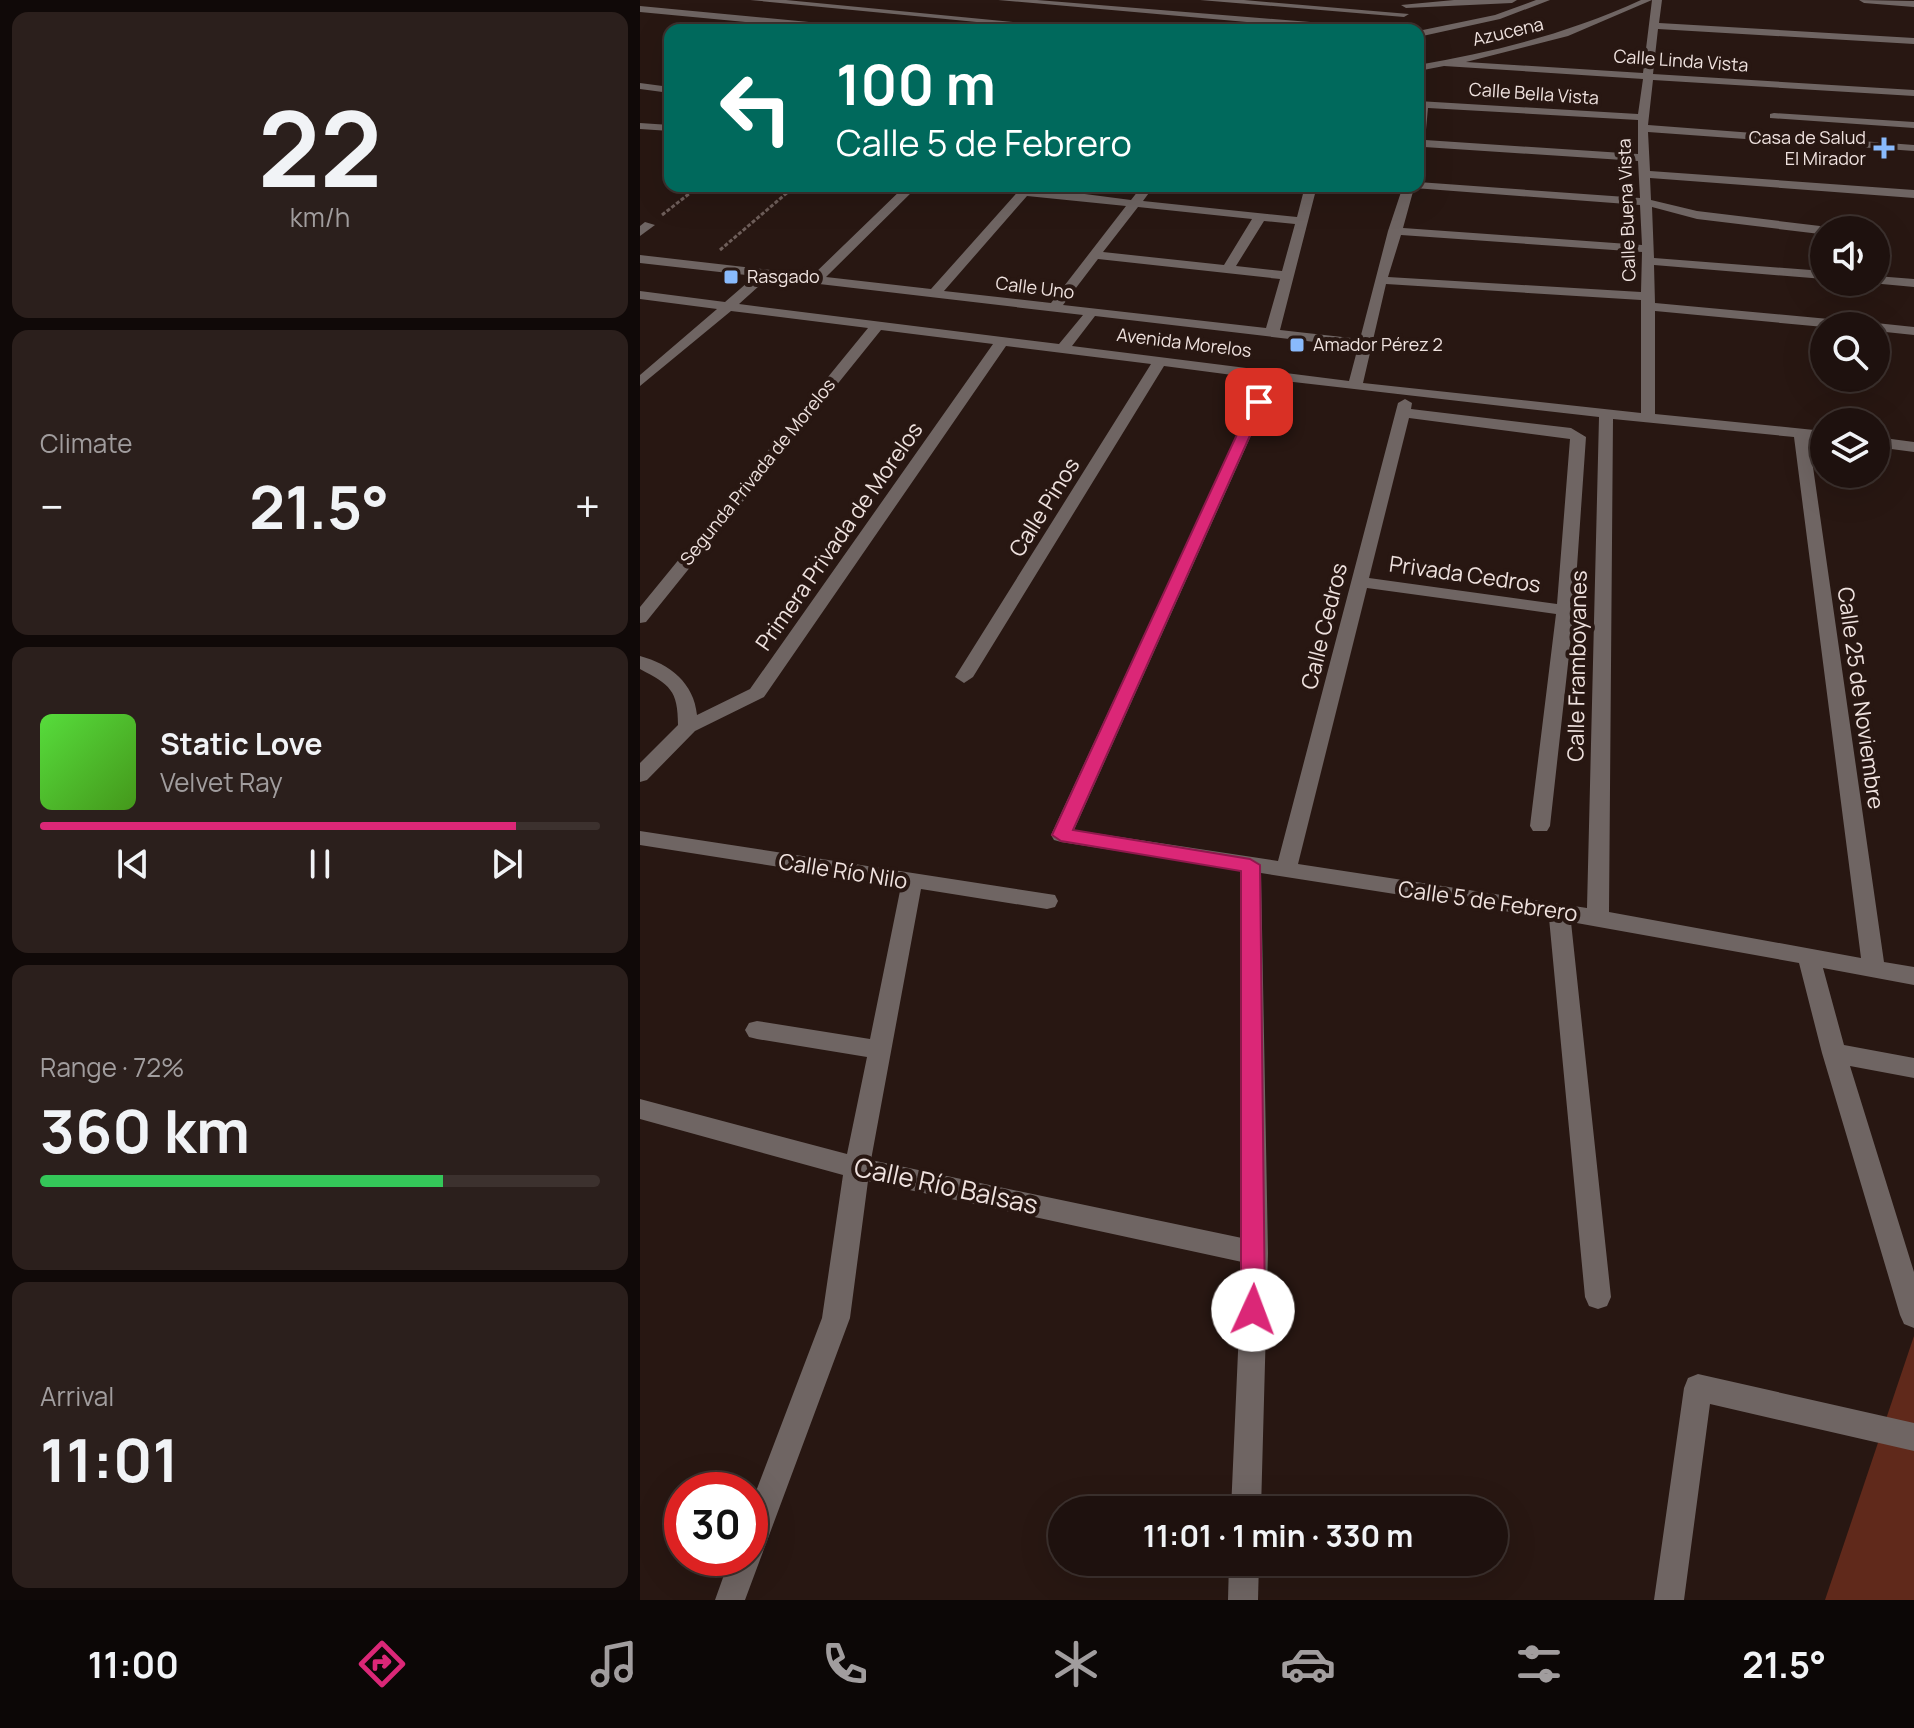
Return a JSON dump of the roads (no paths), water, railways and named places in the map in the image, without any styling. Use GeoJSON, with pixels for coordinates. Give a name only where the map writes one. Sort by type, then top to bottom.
{"type":"FeatureCollection","features":[{"type":"Feature","properties":{"kind":"street"},"geometry":{"type":"LineString","coordinates":[[755,0],[1025,24]]}},
{"type":"Feature","properties":{"kind":"street"},"geometry":{"type":"LineString","coordinates":[[1003,0],[1298,24]]}},
{"type":"Feature","properties":{"kind":"street"},"geometry":{"type":"LineString","coordinates":[[1205,0],[1404,10],[1512,0]]}},
{"type":"Feature","properties":{"kind":"street"},"geometry":{"type":"LineString","coordinates":[[1424,33],[1497,17],[1545,0]]}},
{"type":"Feature","properties":{"kind":"street","name":"Azucena"},"geometry":{"type":"LineString","coordinates":[[1424,67],[1563,36],[1607,21],[1648,0]]}},
{"type":"Feature","properties":{"kind":"street","name":"Calle Buena Vista"},"geometry":{"type":"LineString","coordinates":[[1648,419],[1648,255],[1642,122],[1657,0]]}},
{"type":"Feature","properties":{"kind":"street"},"geometry":{"type":"LineString","coordinates":[[1864,0],[1914,4]]}},
{"type":"Feature","properties":{"kind":"street"},"geometry":{"type":"LineString","coordinates":[[640,9],[798,24]]}},
{"type":"Feature","properties":{"kind":"street"},"geometry":{"type":"LineString","coordinates":[[1655,26],[1914,41]]}},
{"type":"Feature","properties":{"kind":"street","name":"Calle Linda Vista"},"geometry":{"type":"LineString","coordinates":[[1446,64],[1914,93]]}},
{"type":"Feature","properties":{"kind":"street"},"geometry":{"type":"LineString","coordinates":[[640,86],[664,89]]}},
{"type":"Feature","properties":{"kind":"street","name":"Calle Bella Vista"},"geometry":{"type":"LineString","coordinates":[[1424,101],[1914,148]]}},
{"type":"Feature","properties":{"kind":"street"},"geometry":{"type":"LineString","coordinates":[[1774,116],[1914,125]]}},
{"type":"Feature","properties":{"kind":"street"},"geometry":{"type":"LineString","coordinates":[[640,126],[664,128]]}},
{"type":"Feature","properties":{"kind":"street"},"geometry":{"type":"LineString","coordinates":[[652,136],[664,130]]}},
{"type":"Feature","properties":{"kind":"street"},"geometry":{"type":"LineString","coordinates":[[1424,148],[1643,158]]}},
{"type":"Feature","properties":{"kind":"street"},"geometry":{"type":"LineString","coordinates":[[1643,174],[1914,194]]}},
{"type":"Feature","properties":{"kind":"street"},"geometry":{"type":"LineString","coordinates":[[1424,185],[1646,202],[1697,215],[1810,229]]}},
{"type":"Feature","properties":{"kind":"street"},"geometry":{"type":"LineString","coordinates":[[816,280],[906,192]]}},
{"type":"Feature","properties":{"kind":"street"},"geometry":{"type":"LineString","coordinates":[[934,294],[1024,192]]}},
{"type":"Feature","properties":{"kind":"street"},"geometry":{"type":"LineString","coordinates":[[1048,192],[1302,221]]}},
{"type":"Feature","properties":{"kind":"street"},"geometry":{"type":"LineString","coordinates":[[1054,308],[1143,192]]}},
{"type":"Feature","properties":{"kind":"street"},"geometry":{"type":"LineString","coordinates":[[1272,333],[1309,192]]}},
{"type":"Feature","properties":{"kind":"street"},"geometry":{"type":"LineString","coordinates":[[1355,386],[1394,231],[1407,192]]}},
{"type":"Feature","properties":{"kind":"street"},"geometry":{"type":"LineString","coordinates":[[1228,269],[1260,217]]}},
{"type":"Feature","properties":{"kind":"street"},"geometry":{"type":"LineString","coordinates":[[1394,231],[1810,273]]}},
{"type":"Feature","properties":{"kind":"street"},"geometry":{"type":"LineString","coordinates":[[1094,255],[1289,276]]}},
{"type":"Feature","properties":{"kind":"street","name":"Calle Uno"},"geometry":{"type":"LineString","coordinates":[[640,259],[1365,344]]}},
{"type":"Feature","properties":{"kind":"street"},"geometry":{"type":"LineString","coordinates":[[640,382],[765,274]]}},
{"type":"Feature","properties":{"kind":"street"},"geometry":{"type":"LineString","coordinates":[[1381,280],[1648,301],[1810,320]]}},
{"type":"Feature","properties":{"kind":"street"},"geometry":{"type":"LineString","coordinates":[[1890,281],[1914,283]]}},
{"type":"Feature","properties":{"kind":"street","name":"Avenida Morelos"},"geometry":{"type":"LineString","coordinates":[[640,295],[1408,393],[1810,435]]}},
{"type":"Feature","properties":{"kind":"street"},"geometry":{"type":"LineString","coordinates":[[1063,349],[1091,313]]}},
{"type":"Feature","properties":{"kind":"street","name":"Segunda Privada de Morelos"},"geometry":{"type":"LineString","coordinates":[[640,618],[877,326]]}},
{"type":"Feature","properties":{"kind":"street"},"geometry":{"type":"LineString","coordinates":[[1890,328],[1914,331]]}},
{"type":"Feature","properties":{"kind":"street","name":"Primera Privada de Morelos"},"geometry":{"type":"LineString","coordinates":[[640,775],[688,727],[757,693],[1002,341]]}},
{"type":"Feature","properties":{"kind":"street","name":"Calle Pinos"},"geometry":{"type":"LineString","coordinates":[[964,677],[1161,360]]}},
{"type":"Feature","properties":{"kind":"street","name":"Calle 5 de Febrero"},"geometry":{"type":"LineString","coordinates":[[1272,374],[1061,835],[1559,911],[1914,976]]}},
{"type":"Feature","properties":{"kind":"street","name":"Calle Cedros"},"geometry":{"type":"LineString","coordinates":[[1286,871],[1408,393]]}},
{"type":"Feature","properties":{"kind":"street"},"geometry":{"type":"LineString","coordinates":[[1403,413],[1571,432],[1578,437],[1565,610],[1540,826]]}},
{"type":"Feature","properties":{"kind":"street","name":"Calle Framboyanes"},"geometry":{"type":"LineString","coordinates":[[1598,918],[1606,415]]}},
{"type":"Feature","properties":{"kind":"street","name":"Calle 25 de Noviembre"},"geometry":{"type":"LineString","coordinates":[[1801,434],[1874,969]]}},
{"type":"Feature","properties":{"kind":"street"},"geometry":{"type":"LineString","coordinates":[[1890,444],[1914,447]]}},
{"type":"Feature","properties":{"kind":"street","name":"Privada Cedros"},"geometry":{"type":"LineString","coordinates":[[1360,582],[1565,610]]}},
{"type":"Feature","properties":{"kind":"street"},"geometry":{"type":"LineString","coordinates":[[640,662],[676,681],[688,700],[688,727]]}},
{"type":"Feature","properties":{"kind":"street","name":"Calle Río Nilo"},"geometry":{"type":"LineString","coordinates":[[640,838],[1047,901]]}},
{"type":"Feature","properties":{"kind":"street"},"geometry":{"type":"LineString","coordinates":[[1246,1496],[1255,1253],[1250,865]]}},
{"type":"Feature","properties":{"kind":"street"},"geometry":{"type":"LineString","coordinates":[[768,1498],[836,1318],[857,1168],[912,882]]}},
{"type":"Feature","properties":{"kind":"street"},"geometry":{"type":"LineString","coordinates":[[1559,911],[1598,1297]]}},
{"type":"Feature","properties":{"kind":"street"},"geometry":{"type":"LineString","coordinates":[[1809,958],[1834,1053],[1906,1258],[1914,1315]]}},
{"type":"Feature","properties":{"kind":"street"},"geometry":{"type":"LineString","coordinates":[[757,1030],[882,1050]]}},
{"type":"Feature","properties":{"kind":"street"},"geometry":{"type":"LineString","coordinates":[[1834,1053],[1914,1068]]}},
{"type":"Feature","properties":{"kind":"street","name":"Calle Río Balsas"},"geometry":{"type":"LineString","coordinates":[[640,1109],[857,1168],[1255,1253]]}},
{"type":"Feature","properties":{"kind":"street"},"geometry":{"type":"LineString","coordinates":[[1669,1600],[1698,1388],[1914,1437]]}},
{"type":"Feature","properties":{"kind":"street"},"geometry":{"type":"LineString","coordinates":[[730,1600],[739,1576]]}},
{"type":"Feature","properties":{"kind":"street"},"geometry":{"type":"LineString","coordinates":[[1243,1600],[1244,1576]]}},
{"type":"Feature","properties":{"kind":"place","name":"Casa de Salud El Mirador"},"geometry":{"type":"Point","coordinates":[1884,148]}},
{"type":"Feature","properties":{"kind":"place","name":"Rasgado"},"geometry":{"type":"Point","coordinates":[731,277]}},
{"type":"Feature","properties":{"kind":"place","name":"Amador Pérez 2"},"geometry":{"type":"Point","coordinates":[1297,345]}}]}
